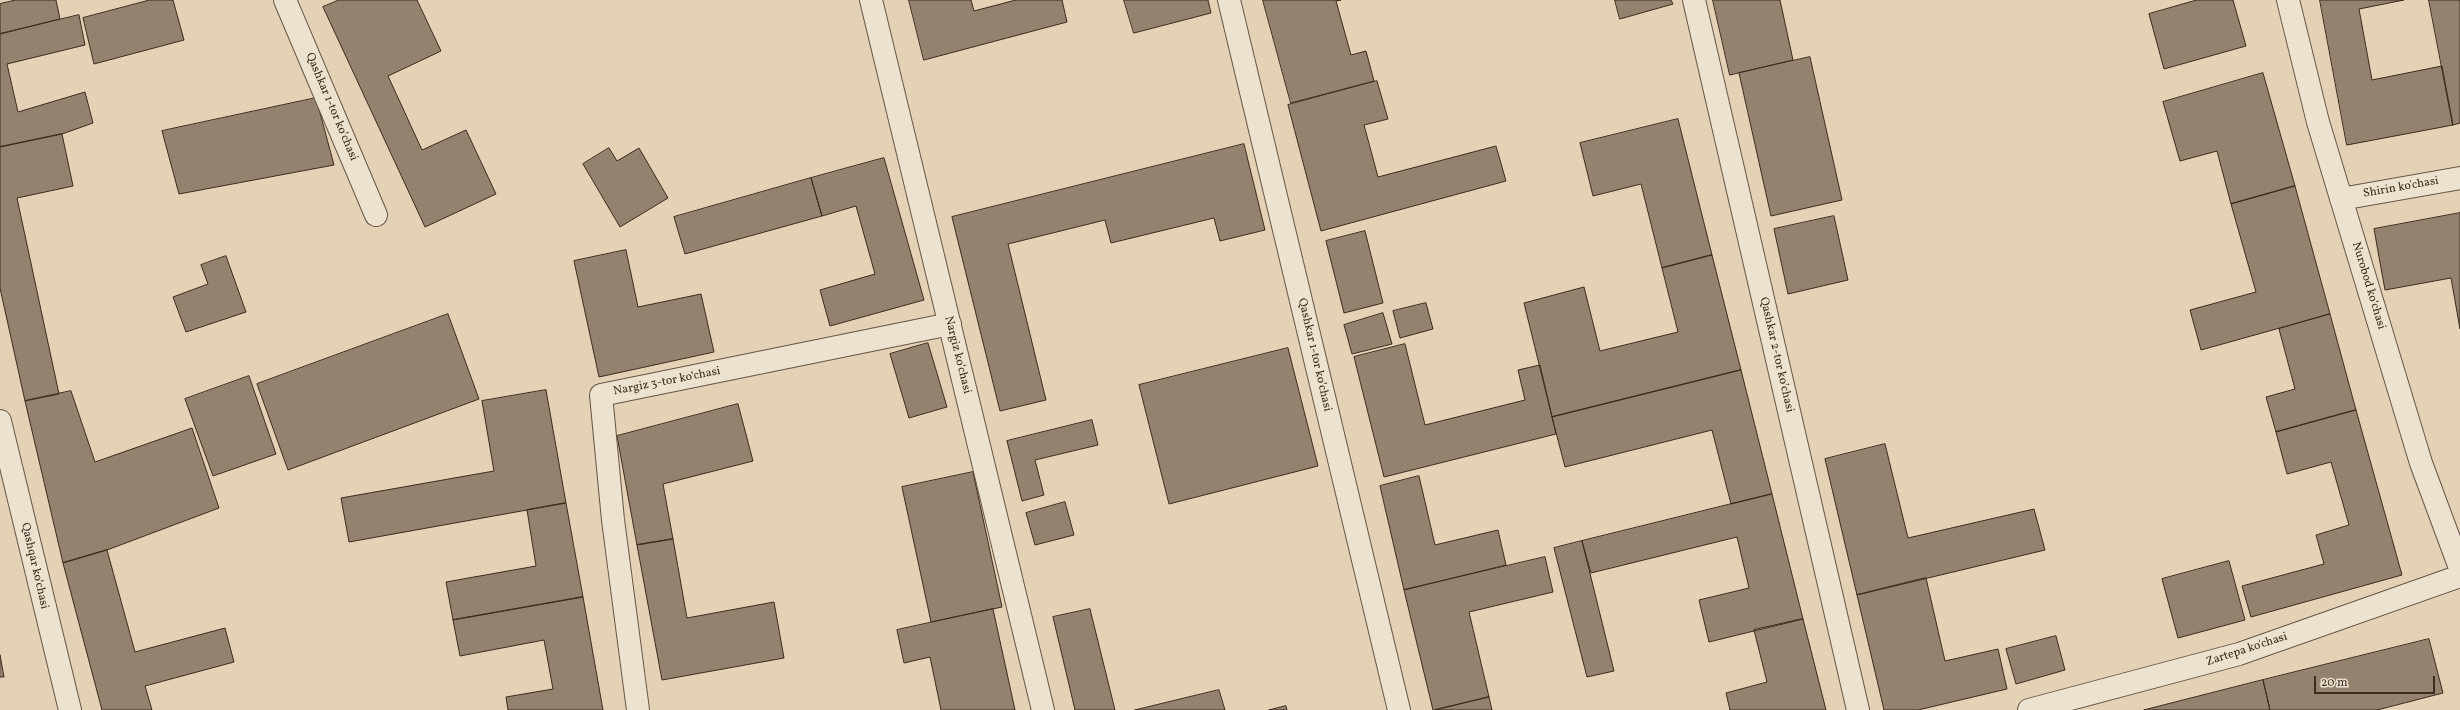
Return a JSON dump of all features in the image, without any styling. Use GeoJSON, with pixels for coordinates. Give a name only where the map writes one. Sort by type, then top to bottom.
{"type":"FeatureCollection","features":[{"type":"Feature","properties":{"kind":"street","name":"Qashkar 1-tor koʼchasi"},"geometry":{"type":"LineString","coordinates":[[285,0],[376,215]]}},
{"type":"Feature","properties":{"kind":"street","name":"Nargiz koʻchasi"},"geometry":{"type":"LineString","coordinates":[[871,0],[1043,710]]}},
{"type":"Feature","properties":{"kind":"street","name":"Qashkar 1-tor koʼchasi"},"geometry":{"type":"LineString","coordinates":[[1229,0],[1399,710]]}},
{"type":"Feature","properties":{"kind":"street","name":"Qashkar 2-tor koʼchasi"},"geometry":{"type":"LineString","coordinates":[[1694,0],[1858,710]]}},
{"type":"Feature","properties":{"kind":"street","name":"Nurobod koʻchasi"},"geometry":{"type":"LineString","coordinates":[[2288,0],[2318,122],[2421,464],[2460,568]]}},
{"type":"Feature","properties":{"kind":"street","name":"Shirin ko'chasi"},"geometry":{"type":"LineString","coordinates":[[2341,198],[2460,178]]}},
{"type":"Feature","properties":{"kind":"street","name":"Nargiz 3-tor koʻchasi"},"geometry":{"type":"LineString","coordinates":[[638,710],[613,520],[601,395],[950,324]]}},
{"type":"Feature","properties":{"kind":"street","name":"Qashqar koʻchasi"},"geometry":{"type":"LineString","coordinates":[[0,421],[70,710]]}},
{"type":"Feature","properties":{"kind":"street","name":"Zartepa ko'chasi"},"geometry":{"type":"LineString","coordinates":[[2029,710],[2239,654],[2460,576]]}},
{"type":"Feature","properties":{"kind":"building"},"geometry":{"type":"Polygon","coordinates":[[[16,0],[56,0],[60,19],[0,34],[0,4],[16,0]]]}},
{"type":"Feature","properties":{"kind":"building"},"geometry":{"type":"Polygon","coordinates":[[[150,0],[173,0],[184,40],[94,64],[83,18],[150,0]]]}},
{"type":"Feature","properties":{"kind":"building"},"geometry":{"type":"Polygon","coordinates":[[[339,0],[417,0],[441,51],[388,76],[422,150],[466,130],[496,194],[425,227],[323,7],[339,0]]]}},
{"type":"Feature","properties":{"kind":"building"},"geometry":{"type":"Polygon","coordinates":[[[909,0],[971,0],[974,11],[1016,0],[1062,0],[1067,22],[924,60],[909,0]]]}},
{"type":"Feature","properties":{"kind":"building"},"geometry":{"type":"Polygon","coordinates":[[[1124,0],[1208,0],[1211,13],[1134,33],[1124,0]]]}},
{"type":"Feature","properties":{"kind":"building"},"geometry":{"type":"Polygon","coordinates":[[[1263,0],[1341,0],[1336,1],[1351,55],[1366,51],[1374,81],[1291,103],[1263,0]]]}},
{"type":"Feature","properties":{"kind":"building"},"geometry":{"type":"Polygon","coordinates":[[[1615,0],[1671,0],[1673,4],[1620,19],[1615,0]]]}},
{"type":"Feature","properties":{"kind":"building"},"geometry":{"type":"Polygon","coordinates":[[[1713,0],[1780,0],[1793,60],[1730,75],[1713,0]]]}},
{"type":"Feature","properties":{"kind":"building"},"geometry":{"type":"Polygon","coordinates":[[[2197,0],[2233,0],[2246,46],[2164,69],[2149,14],[2197,0]]]}},
{"type":"Feature","properties":{"kind":"building"},"geometry":{"type":"Polygon","coordinates":[[[2320,0],[2404,0],[2359,9],[2372,80],[2442,66],[2453,125],[2347,145],[2320,0]]]}},
{"type":"Feature","properties":{"kind":"building"},"geometry":{"type":"Polygon","coordinates":[[[2429,0],[2460,0],[2460,123],[2453,125],[2429,0]]]}},
{"type":"Feature","properties":{"kind":"building"},"geometry":{"type":"Polygon","coordinates":[[[79,15],[85,45],[7,64],[18,112],[85,92],[93,123],[62,134],[0,147],[0,34],[79,15]]]}},
{"type":"Feature","properties":{"kind":"building"},"geometry":{"type":"Polygon","coordinates":[[[1810,57],[1842,200],[1771,216],[1739,73],[1810,57]]]}},
{"type":"Feature","properties":{"kind":"building"},"geometry":{"type":"Polygon","coordinates":[[[2263,73],[2295,186],[2231,204],[2217,151],[2180,161],[2163,102],[2263,73]]]}},
{"type":"Feature","properties":{"kind":"building"},"geometry":{"type":"Polygon","coordinates":[[[1377,81],[1388,119],[1364,125],[1378,177],[1496,146],[1506,181],[1321,231],[1288,105],[1377,81]]]}},
{"type":"Feature","properties":{"kind":"building"},"geometry":{"type":"Polygon","coordinates":[[[316,98],[334,165],[179,194],[162,131],[316,98]]]}},
{"type":"Feature","properties":{"kind":"building"},"geometry":{"type":"Polygon","coordinates":[[[1678,119],[1712,255],[1662,268],[1641,184],[1593,196],[1580,143],[1678,119]]]}},
{"type":"Feature","properties":{"kind":"building"},"geometry":{"type":"Polygon","coordinates":[[[62,134],[73,186],[17,198],[59,394],[25,401],[0,288],[0,147],[62,134]]]}},
{"type":"Feature","properties":{"kind":"building"},"geometry":{"type":"Polygon","coordinates":[[[1244,144],[1265,230],[1220,241],[1214,218],[1111,243],[1105,220],[1008,244],[1046,400],[1000,411],[952,217],[1244,144]]]}},
{"type":"Feature","properties":{"kind":"building"},"geometry":{"type":"Polygon","coordinates":[[[609,148],[617,161],[639,148],[668,198],[620,227],[583,164],[609,148]]]}},
{"type":"Feature","properties":{"kind":"building"},"geometry":{"type":"Polygon","coordinates":[[[884,158],[924,300],[830,326],[820,290],[875,274],[856,206],[822,216],[811,178],[884,158]]]}},
{"type":"Feature","properties":{"kind":"building"},"geometry":{"type":"Polygon","coordinates":[[[811,178],[822,216],[685,254],[674,217],[811,178]]]}},
{"type":"Feature","properties":{"kind":"building"},"geometry":{"type":"Polygon","coordinates":[[[2295,186],[2330,314],[2201,350],[2190,310],[2256,292],[2231,204],[2295,186]]]}},
{"type":"Feature","properties":{"kind":"building"},"geometry":{"type":"Polygon","coordinates":[[[2460,213],[2460,329],[2451,278],[2385,290],[2374,229],[2460,213]]]}},
{"type":"Feature","properties":{"kind":"building"},"geometry":{"type":"Polygon","coordinates":[[[1834,216],[1848,280],[1788,294],[1774,229],[1834,216]]]}},
{"type":"Feature","properties":{"kind":"building"},"geometry":{"type":"Polygon","coordinates":[[[1365,231],[1383,303],[1344,313],[1326,241],[1365,231]]]}},
{"type":"Feature","properties":{"kind":"building"},"geometry":{"type":"Polygon","coordinates":[[[626,250],[638,307],[701,294],[714,352],[599,377],[574,261],[626,250]]]}},
{"type":"Feature","properties":{"kind":"building"},"geometry":{"type":"Polygon","coordinates":[[[1712,255],[1741,370],[1552,417],[1524,303],[1584,287],[1600,351],[1678,332],[1662,268],[1712,255]]]}},
{"type":"Feature","properties":{"kind":"building"},"geometry":{"type":"Polygon","coordinates":[[[226,256],[246,312],[186,332],[173,297],[208,284],[201,265],[226,256]]]}},
{"type":"Feature","properties":{"kind":"building"},"geometry":{"type":"Polygon","coordinates":[[[1426,303],[1433,329],[1400,338],[1393,311],[1426,303]]]}},
{"type":"Feature","properties":{"kind":"building"},"geometry":{"type":"Polygon","coordinates":[[[1383,313],[1392,344],[1352,354],[1344,325],[1383,313]]]}},
{"type":"Feature","properties":{"kind":"building"},"geometry":{"type":"Polygon","coordinates":[[[448,314],[479,399],[288,470],[257,384],[448,314]]]}},
{"type":"Feature","properties":{"kind":"building"},"geometry":{"type":"Polygon","coordinates":[[[2330,314],[2356,410],[2276,432],[2266,397],[2295,389],[2279,329],[2330,314]]]}},
{"type":"Feature","properties":{"kind":"building"},"geometry":{"type":"Polygon","coordinates":[[[928,343],[947,407],[909,418],[890,354],[928,343]]]}},
{"type":"Feature","properties":{"kind":"building"},"geometry":{"type":"Polygon","coordinates":[[[1405,344],[1425,425],[1525,400],[1518,370],[1540,365],[1556,434],[1384,477],[1354,357],[1405,344]]]}},
{"type":"Feature","properties":{"kind":"building"},"geometry":{"type":"Polygon","coordinates":[[[1288,348],[1318,466],[1169,504],[1139,385],[1288,348]]]}},
{"type":"Feature","properties":{"kind":"building"},"geometry":{"type":"Polygon","coordinates":[[[1741,370],[1772,494],[1731,504],[1712,430],[1565,467],[1552,417],[1741,370]]]}},
{"type":"Feature","properties":{"kind":"building"},"geometry":{"type":"Polygon","coordinates":[[[249,376],[276,454],[213,476],[185,399],[249,376]]]}},
{"type":"Feature","properties":{"kind":"building"},"geometry":{"type":"Polygon","coordinates":[[[546,390],[566,503],[349,542],[341,498],[494,471],[482,401],[546,390]]]}},
{"type":"Feature","properties":{"kind":"building"},"geometry":{"type":"Polygon","coordinates":[[[71,391],[95,462],[192,428],[219,508],[107,550],[63,563],[25,401],[71,391]]]}},
{"type":"Feature","properties":{"kind":"building"},"geometry":{"type":"Polygon","coordinates":[[[738,404],[753,461],[663,484],[673,539],[637,545],[617,436],[738,404]]]}},
{"type":"Feature","properties":{"kind":"building"},"geometry":{"type":"Polygon","coordinates":[[[2356,410],[2402,575],[2251,617],[2242,586],[2324,564],[2316,535],[2349,525],[2331,462],[2287,474],[2276,432],[2356,410]]]}},
{"type":"Feature","properties":{"kind":"building"},"geometry":{"type":"Polygon","coordinates":[[[1092,420],[1098,445],[1035,460],[1044,495],[1022,501],[1007,441],[1092,420]]]}},
{"type":"Feature","properties":{"kind":"building"},"geometry":{"type":"Polygon","coordinates":[[[1885,444],[1908,538],[2034,509],[2045,550],[1857,595],[1825,459],[1885,444]]]}},
{"type":"Feature","properties":{"kind":"building"},"geometry":{"type":"Polygon","coordinates":[[[973,472],[1002,607],[931,622],[902,487],[973,472]]]}},
{"type":"Feature","properties":{"kind":"building"},"geometry":{"type":"Polygon","coordinates":[[[1419,476],[1435,545],[1498,530],[1506,565],[1404,590],[1380,486],[1419,476]]]}},
{"type":"Feature","properties":{"kind":"building"},"geometry":{"type":"Polygon","coordinates":[[[1772,494],[1803,619],[1709,642],[1699,600],[1749,588],[1737,537],[1591,573],[1582,541],[1772,494]]]}},
{"type":"Feature","properties":{"kind":"building"},"geometry":{"type":"Polygon","coordinates":[[[1065,502],[1074,535],[1035,545],[1026,513],[1065,502]]]}},
{"type":"Feature","properties":{"kind":"building"},"geometry":{"type":"Polygon","coordinates":[[[566,503],[583,597],[453,620],[446,582],[536,566],[527,510],[566,503]]]}},
{"type":"Feature","properties":{"kind":"building"},"geometry":{"type":"Polygon","coordinates":[[[673,539],[687,618],[774,602],[784,658],[662,680],[637,545],[673,539]]]}},
{"type":"Feature","properties":{"kind":"building"},"geometry":{"type":"Polygon","coordinates":[[[1582,541],[1614,671],[1587,677],[1554,548],[1582,541]]]}},
{"type":"Feature","properties":{"kind":"building"},"geometry":{"type":"Polygon","coordinates":[[[107,550],[135,652],[225,628],[234,662],[145,686],[152,710],[102,710],[63,563],[107,550]]]}},
{"type":"Feature","properties":{"kind":"building"},"geometry":{"type":"Polygon","coordinates":[[[1545,557],[1553,592],[1469,612],[1489,697],[1433,710],[1404,590],[1545,557]]]}},
{"type":"Feature","properties":{"kind":"building"},"geometry":{"type":"Polygon","coordinates":[[[2229,561],[2245,620],[2178,638],[2162,579],[2229,561]]]}},
{"type":"Feature","properties":{"kind":"building"},"geometry":{"type":"Polygon","coordinates":[[[1926,578],[1945,661],[1998,649],[2007,689],[1918,710],[1884,710],[1857,595],[1926,578]]]}},
{"type":"Feature","properties":{"kind":"building"},"geometry":{"type":"Polygon","coordinates":[[[583,597],[603,710],[508,710],[506,697],[553,689],[544,640],[460,656],[453,620],[583,597]]]}},
{"type":"Feature","properties":{"kind":"building"},"geometry":{"type":"Polygon","coordinates":[[[993,609],[1015,710],[941,710],[930,657],[904,663],[897,630],[993,609]]]}},
{"type":"Feature","properties":{"kind":"building"},"geometry":{"type":"Polygon","coordinates":[[[1090,609],[1115,710],[1075,710],[1053,617],[1090,609]]]}},
{"type":"Feature","properties":{"kind":"building"},"geometry":{"type":"Polygon","coordinates":[[[1803,619],[1826,710],[1730,710],[1726,693],[1767,682],[1754,630],[1803,619]]]}},
{"type":"Feature","properties":{"kind":"building"},"geometry":{"type":"Polygon","coordinates":[[[2056,636],[2065,670],[2016,684],[2006,649],[2056,636]]]}},
{"type":"Feature","properties":{"kind":"building"},"geometry":{"type":"Polygon","coordinates":[[[2429,639],[2443,693],[2377,710],[2270,710],[2263,680],[2429,639]]]}},
{"type":"Feature","properties":{"kind":"building"},"geometry":{"type":"Polygon","coordinates":[[[0,655],[4,677],[0,677],[0,655]]]}},
{"type":"Feature","properties":{"kind":"building"},"geometry":{"type":"Polygon","coordinates":[[[2263,680],[2270,710],[2144,710],[2263,680]]]}},
{"type":"Feature","properties":{"kind":"building"},"geometry":{"type":"Polygon","coordinates":[[[1219,690],[1225,710],[1135,710],[1219,690]]]}},
{"type":"Feature","properties":{"kind":"building"},"geometry":{"type":"Polygon","coordinates":[[[1489,697],[1492,710],[1436,710],[1489,697]]]}},
{"type":"Feature","properties":{"kind":"building"},"geometry":{"type":"Polygon","coordinates":[[[1286,706],[1287,710],[1269,710],[1286,706]]]}}]}
